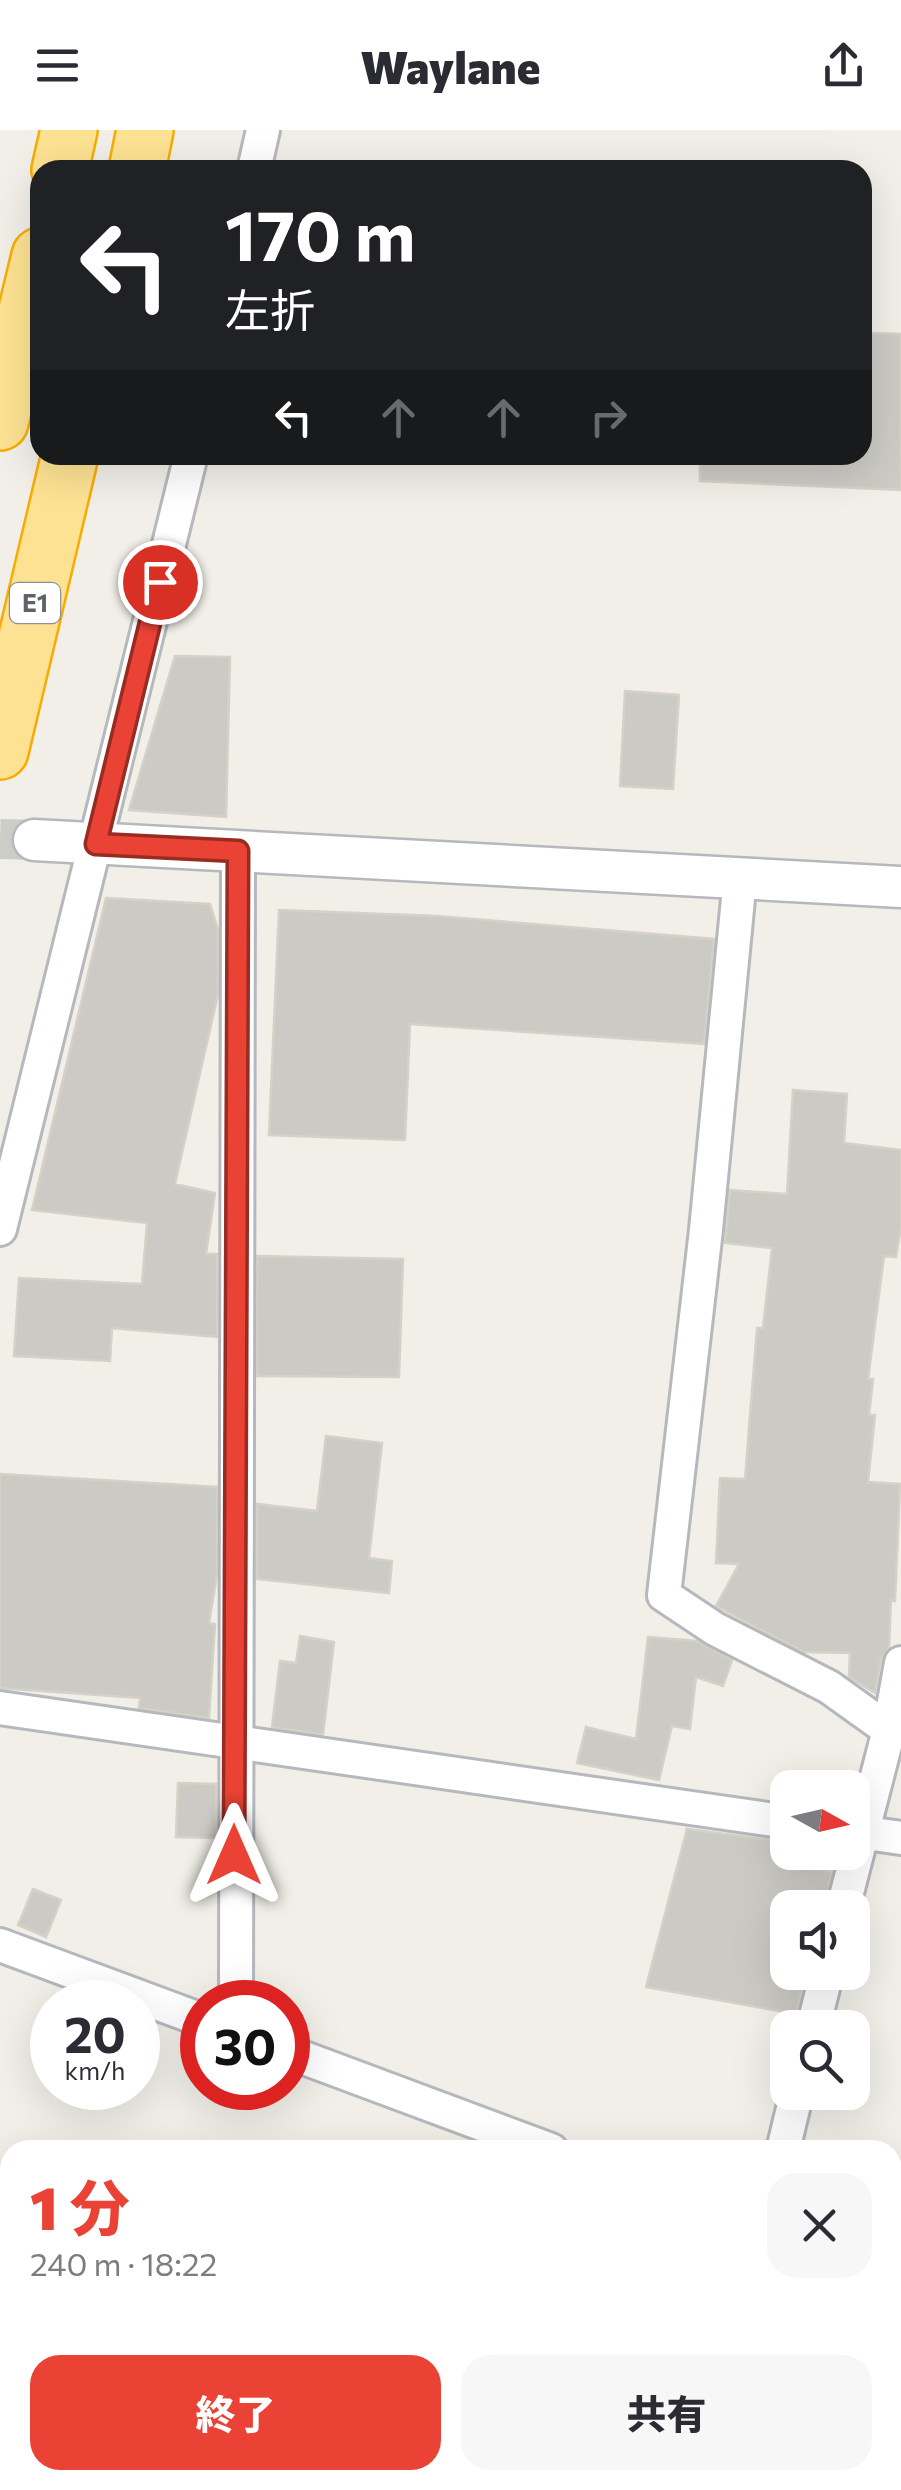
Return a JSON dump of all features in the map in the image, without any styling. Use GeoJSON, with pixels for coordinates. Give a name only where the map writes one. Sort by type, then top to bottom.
{"type":"FeatureCollection","features":[{"type":"Feature","properties":{"kind":"highway"},"geometry":{"type":"LineString","coordinates":[[62,160],[69,130]]}},
{"type":"Feature","properties":{"kind":"highway"},"geometry":{"type":"LineString","coordinates":[[139,160],[146,130]]}},
{"type":"Feature","properties":{"kind":"highway"},"geometry":{"type":"LineString","coordinates":[[0,422],[30,298]]}},
{"type":"Feature","properties":{"kind":"highway","name":"E1"},"geometry":{"type":"LineString","coordinates":[[0,751],[68,465]]}},
{"type":"Feature","properties":{"kind":"street"},"geometry":{"type":"LineString","coordinates":[[256,160],[263,130]]}},
{"type":"Feature","properties":{"kind":"street"},"geometry":{"type":"LineString","coordinates":[[0,1229],[188,465]]}},
{"type":"Feature","properties":{"kind":"street"},"geometry":{"type":"LineString","coordinates":[[34,840],[901,888]]}},
{"type":"Feature","properties":{"kind":"street"},"geometry":{"type":"LineString","coordinates":[[236,1980],[238,851]]}},
{"type":"Feature","properties":{"kind":"street"},"geometry":{"type":"LineString","coordinates":[[740,878],[706,1230],[664,1595],[715,1629],[830,1687],[889,1730]]}},
{"type":"Feature","properties":{"kind":"street"},"geometry":{"type":"LineString","coordinates":[[870,1791],[889,1730],[901,1663]]}},
{"type":"Feature","properties":{"kind":"street"},"geometry":{"type":"LineString","coordinates":[[0,1708],[770,1819]]}},
{"type":"Feature","properties":{"kind":"street"},"geometry":{"type":"LineString","coordinates":[[870,1834],[901,1838]]}},
{"type":"Feature","properties":{"kind":"street"},"geometry":{"type":"LineString","coordinates":[[0,1946],[180,2012]]}},
{"type":"Feature","properties":{"kind":"street"},"geometry":{"type":"LineString","coordinates":[[310,2060],[524,2140]]}},
{"type":"Feature","properties":{"kind":"street"},"geometry":{"type":"LineString","coordinates":[[786,2140],[793,2110]]}},
{"type":"Feature","properties":{"kind":"building"},"geometry":{"type":"Polygon","coordinates":[[[872,333],[901,334],[901,490],[700,481],[700,465],[872,465],[872,333]]]}},
{"type":"Feature","properties":{"kind":"building"},"geometry":{"type":"Polygon","coordinates":[[[175,656],[230,657],[226,817],[129,810],[175,656]]]}},
{"type":"Feature","properties":{"kind":"building"},"geometry":{"type":"Polygon","coordinates":[[[625,691],[679,695],[673,789],[620,786],[625,691]]]}},
{"type":"Feature","properties":{"kind":"building"},"geometry":{"type":"Polygon","coordinates":[[[106,898],[210,904],[218,930],[218,994],[175,1184],[215,1193],[206,1254],[217,1254],[217,1337],[112,1328],[110,1361],[14,1356],[19,1278],[142,1284],[147,1223],[32,1210],[106,898]]]}},
{"type":"Feature","properties":{"kind":"building"},"geometry":{"type":"Polygon","coordinates":[[[279,910],[437,916],[714,939],[704,1044],[410,1024],[405,1140],[269,1135],[279,910]]]}},
{"type":"Feature","properties":{"kind":"building"},"geometry":{"type":"Polygon","coordinates":[[[793,1090],[847,1094],[844,1143],[901,1150],[901,1227],[896,1257],[884,1256],[868,1379],[873,1379],[869,1415],[875,1415],[868,1482],[900,1484],[895,1601],[891,1600],[889,1648],[881,1659],[875,1693],[849,1677],[850,1653],[804,1652],[716,1606],[739,1564],[716,1563],[720,1478],[745,1479],[757,1328],[763,1328],[772,1248],[725,1243],[730,1190],[787,1194],[793,1090]]]}},
{"type":"Feature","properties":{"kind":"building"},"geometry":{"type":"Polygon","coordinates":[[[257,1256],[403,1259],[399,1377],[257,1376],[257,1256]]]}},
{"type":"Feature","properties":{"kind":"building"},"geometry":{"type":"Polygon","coordinates":[[[326,1436],[382,1443],[369,1558],[392,1561],[389,1593],[257,1579],[257,1504],[317,1511],[326,1436]]]}},
{"type":"Feature","properties":{"kind":"building"},"geometry":{"type":"Polygon","coordinates":[[[0,1474],[217,1487],[217,1575],[209,1623],[215,1624],[209,1718],[139,1708],[140,1698],[0,1688],[0,1474]]]}},
{"type":"Feature","properties":{"kind":"building"},"geometry":{"type":"Polygon","coordinates":[[[300,1636],[334,1642],[323,1735],[272,1727],[280,1661],[296,1663],[300,1636]]]}},
{"type":"Feature","properties":{"kind":"building"},"geometry":{"type":"Polygon","coordinates":[[[648,1637],[697,1641],[732,1660],[723,1686],[696,1677],[690,1729],[672,1726],[659,1780],[577,1763],[586,1727],[636,1739],[648,1637]]]}},
{"type":"Feature","properties":{"kind":"building"},"geometry":{"type":"Polygon","coordinates":[[[178,1783],[216,1784],[216,1838],[176,1837],[178,1783]]]}},
{"type":"Feature","properties":{"kind":"building"},"geometry":{"type":"Polygon","coordinates":[[[687,1829],[770,1840],[770,1870],[832,1872],[828,1890],[770,1890],[770,1990],[802,1990],[797,2010],[774,2010],[646,1987],[687,1829]]]}},
{"type":"Feature","properties":{"kind":"building"},"geometry":{"type":"Polygon","coordinates":[[[33,1889],[61,1900],[46,1937],[18,1925],[33,1889]]]}},
{"type":"Feature","properties":{"kind":"tunnel"},"geometry":{"type":"LineString","coordinates":[[0,839],[34,840]]}},
{"type":"Feature","properties":{"kind":"route"},"geometry":{"type":"LineString","coordinates":[[160,582],[96,844],[238,851],[234,1855]]}}]}
